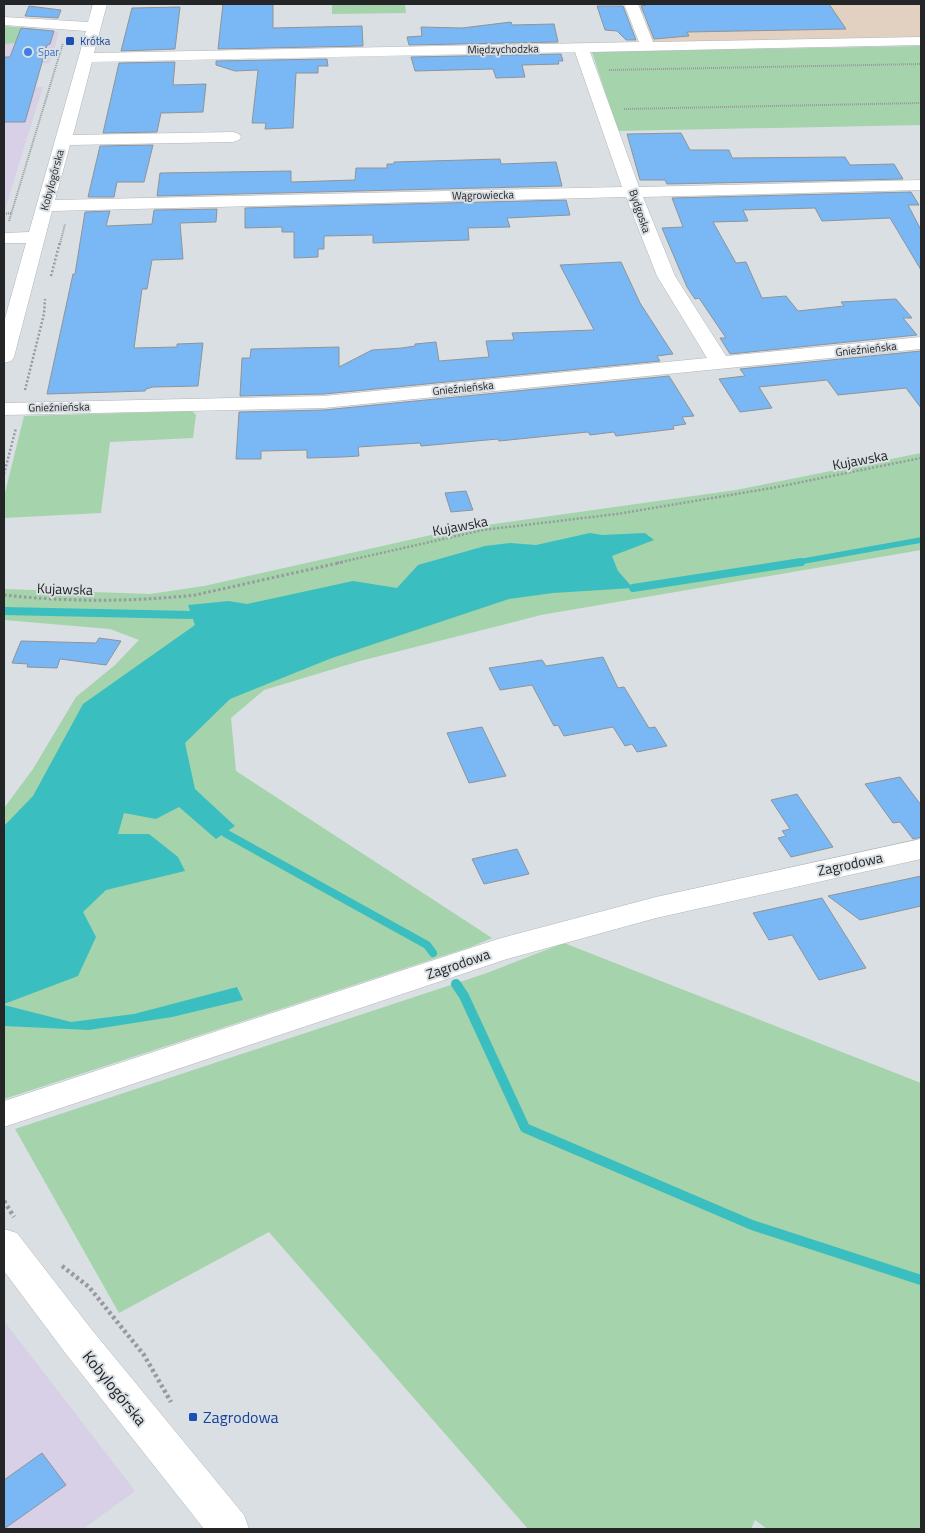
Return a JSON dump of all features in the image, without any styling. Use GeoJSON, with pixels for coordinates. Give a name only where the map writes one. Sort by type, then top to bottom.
{"type":"FeatureCollection","features":[{"type":"Feature","properties":{"kind":"street","name":"Kobylogórska"},"geometry":{"type":"LineString","coordinates":[[4,357],[100,4]]}},
{"type":"Feature","properties":{"kind":"street"},"geometry":{"type":"LineString","coordinates":[[630,4],[648,46]]}},
{"type":"Feature","properties":{"kind":"street"},"geometry":{"type":"LineString","coordinates":[[4,21],[93,27]]}},
{"type":"Feature","properties":{"kind":"street","name":"Międzychodzka"},"geometry":{"type":"LineString","coordinates":[[85,58],[921,41]]}},
{"type":"Feature","properties":{"kind":"street","name":"Bydgoska"},"geometry":{"type":"LineString","coordinates":[[580,48],[648,237],[666,276],[721,364]]}},
{"type":"Feature","properties":{"kind":"street"},"geometry":{"type":"LineString","coordinates":[[62,140],[233,137]]}},
{"type":"Feature","properties":{"kind":"street","name":"Wągrowiecka"},"geometry":{"type":"LineString","coordinates":[[44,206],[921,185]]}},
{"type":"Feature","properties":{"kind":"street"},"geometry":{"type":"LineString","coordinates":[[6,232],[36,238]]}},
{"type":"Feature","properties":{"kind":"street","name":"Gnieźnieńska"},"geometry":{"type":"LineString","coordinates":[[12,408],[324,402],[921,343]]}},
{"type":"Feature","properties":{"kind":"street","name":"Zagrodowa"},"geometry":{"type":"LineString","coordinates":[[4,1114],[554,933],[812,872],[921,849]]}},
{"type":"Feature","properties":{"kind":"street","name":"Kobylogórska"},"geometry":{"type":"LineString","coordinates":[[4,1244],[79,1342],[229,1529]]}},
{"type":"Feature","properties":{"kind":"path"},"geometry":{"type":"LineString","coordinates":[[6,232],[67,31],[59,30],[61,26]]}},
{"type":"Feature","properties":{"kind":"path"},"geometry":{"type":"LineString","coordinates":[[589,70],[921,64]]}},
{"type":"Feature","properties":{"kind":"path"},"geometry":{"type":"LineString","coordinates":[[603,110],[921,103]]}},
{"type":"Feature","properties":{"kind":"path"},"geometry":{"type":"LineString","coordinates":[[49,281],[55,266],[70,206]]}},
{"type":"Feature","properties":{"kind":"path"},"geometry":{"type":"LineString","coordinates":[[4,214],[12,212]]}},
{"type":"Feature","properties":{"kind":"path"},"geometry":{"type":"LineString","coordinates":[[4,474],[12,408],[42,322],[45,296]]}},
{"type":"Feature","properties":{"kind":"path","name":"Kujawska"},"geometry":{"type":"LineString","coordinates":[[4,595],[106,600],[178,597],[362,559],[483,530],[636,511],[772,488],[921,458]]}},
{"type":"Feature","properties":{"kind":"shaded area"},"geometry":{"type":"Polygon","coordinates":[[[639,4],[921,4],[921,37],[659,43],[651,41],[646,23],[655,20],[652,15],[641,12],[639,4]]]}},
{"type":"Feature","properties":{"kind":"shaded area"},"geometry":{"type":"Polygon","coordinates":[[[35,29],[59,32],[50,63],[4,65],[4,44],[16,43],[35,29]]]}},
{"type":"Feature","properties":{"kind":"shaded area"},"geometry":{"type":"Polygon","coordinates":[[[43,87],[18,167],[4,213],[4,88],[43,87]]]}},
{"type":"Feature","properties":{"kind":"shaded area"},"geometry":{"type":"Polygon","coordinates":[[[4,1321],[135,1491],[83,1529],[4,1529],[4,1321]]]}},
{"type":"Feature","properties":{"kind":"green space"},"geometry":{"type":"Polygon","coordinates":[[[332,4],[405,4],[406,13],[332,14],[332,4]]]}},
{"type":"Feature","properties":{"kind":"green space"},"geometry":{"type":"Polygon","coordinates":[[[4,26],[35,29],[16,43],[4,44],[4,26]]]}},
{"type":"Feature","properties":{"kind":"green space"},"geometry":{"type":"Polygon","coordinates":[[[921,46],[921,125],[618,131],[592,52],[921,46]]]}},
{"type":"Feature","properties":{"kind":"green space"},"geometry":{"type":"Polygon","coordinates":[[[192,411],[196,415],[193,438],[110,442],[101,513],[4,518],[4,497],[24,416],[192,411]]]}},
{"type":"Feature","properties":{"kind":"green space"},"geometry":{"type":"Polygon","coordinates":[[[921,453],[921,550],[541,615],[360,661],[264,690],[231,718],[236,771],[492,938],[473,946],[4,1099],[4,808],[33,769],[76,697],[115,665],[139,640],[110,629],[4,620],[4,589],[150,594],[204,586],[458,529],[736,490],[921,453]]]}},
{"type":"Feature","properties":{"kind":"green space"},"geometry":{"type":"Polygon","coordinates":[[[564,943],[921,1083],[921,1529],[767,1529],[755,1520],[751,1529],[528,1529],[269,1232],[119,1313],[15,1129],[487,973],[564,943]]]}},
{"type":"Feature","properties":{"kind":"water"},"geometry":{"type":"Polygon","coordinates":[[[590,533],[602,535],[645,533],[654,540],[612,556],[618,571],[633,588],[553,593],[509,599],[332,658],[230,699],[185,743],[195,789],[235,826],[216,839],[179,807],[156,819],[124,813],[118,834],[149,834],[178,857],[185,871],[106,890],[83,912],[96,937],[78,976],[4,1004],[4,826],[33,796],[83,704],[195,625],[188,605],[229,601],[247,604],[353,581],[397,588],[418,565],[485,546],[510,543],[536,545],[590,533]]]}},
{"type":"Feature","properties":{"kind":"water"},"geometry":{"type":"Polygon","coordinates":[[[237,987],[243,1000],[172,1017],[89,1030],[4,1026],[4,1005],[71,1022],[134,1014],[237,987]]]}},
{"type":"Feature","properties":{"kind":"building"},"geometry":{"type":"Polygon","coordinates":[[[223,4],[273,4],[273,28],[362,26],[363,46],[218,49],[223,4]]]}},
{"type":"Feature","properties":{"kind":"building"},"geometry":{"type":"Polygon","coordinates":[[[646,4],[829,4],[846,29],[687,32],[689,36],[654,39],[641,6],[646,4]]]}},
{"type":"Feature","properties":{"kind":"building"},"geometry":{"type":"Polygon","coordinates":[[[29,6],[61,10],[58,18],[25,16],[29,6]]]}},
{"type":"Feature","properties":{"kind":"building"},"geometry":{"type":"Polygon","coordinates":[[[597,6],[623,6],[636,40],[626,40],[617,31],[605,30],[597,6]]]}},
{"type":"Feature","properties":{"kind":"building"},"geometry":{"type":"Polygon","coordinates":[[[180,7],[175,49],[121,51],[132,8],[180,7]]]}},
{"type":"Feature","properties":{"kind":"building"},"geometry":{"type":"Polygon","coordinates":[[[511,22],[512,25],[554,24],[558,42],[409,45],[407,37],[422,36],[421,27],[462,28],[511,22]]]}},
{"type":"Feature","properties":{"kind":"building"},"geometry":{"type":"Polygon","coordinates":[[[21,28],[54,31],[50,44],[47,45],[25,122],[4,122],[4,57],[10,57],[21,28]]]}},
{"type":"Feature","properties":{"kind":"building"},"geometry":{"type":"Polygon","coordinates":[[[561,54],[563,61],[558,61],[559,64],[522,65],[525,77],[496,78],[493,69],[415,71],[411,57],[561,54]]]}},
{"type":"Feature","properties":{"kind":"building"},"geometry":{"type":"Polygon","coordinates":[[[327,59],[328,66],[318,66],[318,73],[296,73],[293,128],[265,129],[266,123],[252,123],[258,70],[235,71],[216,65],[216,61],[327,59]]]}},
{"type":"Feature","properties":{"kind":"building"},"geometry":{"type":"Polygon","coordinates":[[[175,62],[173,85],[206,84],[203,112],[161,113],[157,132],[103,133],[119,63],[175,62]]]}},
{"type":"Feature","properties":{"kind":"building"},"geometry":{"type":"Polygon","coordinates":[[[681,133],[690,150],[729,150],[732,158],[845,157],[850,165],[894,164],[903,179],[667,184],[665,180],[640,180],[627,134],[681,133]]]}},
{"type":"Feature","properties":{"kind":"building"},"geometry":{"type":"Polygon","coordinates":[[[153,145],[144,182],[117,182],[114,197],[88,197],[100,146],[153,145]]]}},
{"type":"Feature","properties":{"kind":"building"},"geometry":{"type":"Polygon","coordinates":[[[500,159],[501,164],[556,162],[562,186],[157,196],[160,173],[291,171],[291,182],[355,180],[356,168],[387,168],[387,164],[394,164],[394,162],[500,159]]]}},
{"type":"Feature","properties":{"kind":"building"},"geometry":{"type":"Polygon","coordinates":[[[911,192],[919,205],[908,205],[921,230],[921,270],[890,218],[822,221],[815,208],[743,210],[748,221],[713,222],[736,263],[746,262],[762,298],[786,296],[798,311],[844,306],[841,302],[896,299],[912,318],[903,318],[917,335],[730,354],[720,338],[726,338],[699,298],[695,299],[687,287],[662,228],[683,227],[672,198],[911,192]]]}},
{"type":"Feature","properties":{"kind":"building"},"geometry":{"type":"Polygon","coordinates":[[[566,200],[570,215],[507,218],[510,227],[468,228],[469,240],[373,243],[373,235],[324,236],[324,249],[318,249],[318,257],[294,258],[294,232],[282,232],[282,227],[245,228],[245,208],[566,200]]]}},
{"type":"Feature","properties":{"kind":"building"},"geometry":{"type":"Polygon","coordinates":[[[217,209],[216,222],[180,223],[183,259],[152,260],[147,289],[142,289],[134,348],[177,347],[177,344],[203,343],[198,386],[153,387],[145,391],[47,394],[73,274],[75,274],[85,212],[110,211],[106,226],[152,224],[154,210],[217,209]]]}},
{"type":"Feature","properties":{"kind":"building"},"geometry":{"type":"Polygon","coordinates":[[[621,262],[640,303],[673,354],[657,356],[660,361],[324,394],[240,396],[242,358],[250,358],[251,349],[339,347],[339,367],[372,350],[402,348],[415,346],[415,344],[436,342],[439,361],[489,357],[486,341],[514,340],[512,333],[594,330],[560,265],[621,262]]]}},
{"type":"Feature","properties":{"kind":"building"},"geometry":{"type":"Polygon","coordinates":[[[921,351],[921,408],[906,388],[838,395],[827,380],[759,387],[772,408],[740,412],[719,379],[745,376],[740,369],[921,351]]]}},
{"type":"Feature","properties":{"kind":"building"},"geometry":{"type":"Polygon","coordinates":[[[669,376],[694,416],[682,417],[686,424],[673,426],[674,429],[616,436],[614,432],[590,435],[588,432],[499,441],[498,439],[421,446],[420,443],[358,447],[359,456],[343,457],[307,458],[307,450],[261,451],[261,459],[236,459],[239,412],[324,410],[669,376]]]}},
{"type":"Feature","properties":{"kind":"building"},"geometry":{"type":"Polygon","coordinates":[[[466,491],[473,510],[451,512],[445,493],[466,491]]]}},
{"type":"Feature","properties":{"kind":"building"},"geometry":{"type":"Polygon","coordinates":[[[99,638],[121,641],[106,665],[60,659],[57,668],[27,667],[28,664],[12,663],[21,641],[96,643],[99,638]]]}},
{"type":"Feature","properties":{"kind":"building"},"geometry":{"type":"Polygon","coordinates":[[[603,657],[618,688],[624,687],[649,728],[655,727],[667,746],[637,752],[632,744],[625,746],[613,727],[564,736],[558,725],[554,726],[532,685],[500,690],[489,668],[542,660],[546,666],[603,657]]]}},
{"type":"Feature","properties":{"kind":"building"},"geometry":{"type":"Polygon","coordinates":[[[482,727],[506,776],[469,783],[447,733],[482,727]]]}},
{"type":"Feature","properties":{"kind":"building"},"geometry":{"type":"Polygon","coordinates":[[[900,777],[921,805],[921,837],[913,839],[900,822],[893,823],[865,784],[900,777]]]}},
{"type":"Feature","properties":{"kind":"building"},"geometry":{"type":"Polygon","coordinates":[[[797,794],[833,847],[791,857],[778,838],[786,836],[782,831],[790,829],[771,800],[797,794]]]}},
{"type":"Feature","properties":{"kind":"building"},"geometry":{"type":"Polygon","coordinates":[[[517,849],[529,874],[484,884],[472,859],[517,849]]]}},
{"type":"Feature","properties":{"kind":"building"},"geometry":{"type":"Polygon","coordinates":[[[921,876],[921,906],[860,920],[828,896],[921,876]]]}},
{"type":"Feature","properties":{"kind":"building"},"geometry":{"type":"Polygon","coordinates":[[[822,898],[866,968],[819,980],[792,935],[769,940],[753,913],[822,898]]]}},
{"type":"Feature","properties":{"kind":"building"},"geometry":{"type":"Polygon","coordinates":[[[42,1453],[66,1485],[4,1529],[4,1480],[42,1453]]]}},
{"type":"Feature","properties":{"kind":"waterway"},"geometry":{"type":"LineString","coordinates":[[793,563],[921,540]]}},
{"type":"Feature","properties":{"kind":"waterway"},"geometry":{"type":"LineString","coordinates":[[633,588],[801,562]]}},
{"type":"Feature","properties":{"kind":"waterway"},"geometry":{"type":"LineString","coordinates":[[4,611],[191,615]]}},
{"type":"Feature","properties":{"kind":"waterway"},"geometry":{"type":"LineString","coordinates":[[225,833],[427,945],[433,953]]}},
{"type":"Feature","properties":{"kind":"waterway"},"geometry":{"type":"LineString","coordinates":[[456,984],[464,996],[525,1128],[752,1225],[921,1280]]}},
{"type":"Feature","properties":{"kind":"place","name":"Krótka"},"geometry":{"type":"Point","coordinates":[70,41]}},
{"type":"Feature","properties":{"kind":"place","name":"Spar"},"geometry":{"type":"Point","coordinates":[28,52]}},
{"type":"Feature","properties":{"kind":"place","name":"Zagrodowa"},"geometry":{"type":"Point","coordinates":[193,1417]}}]}
